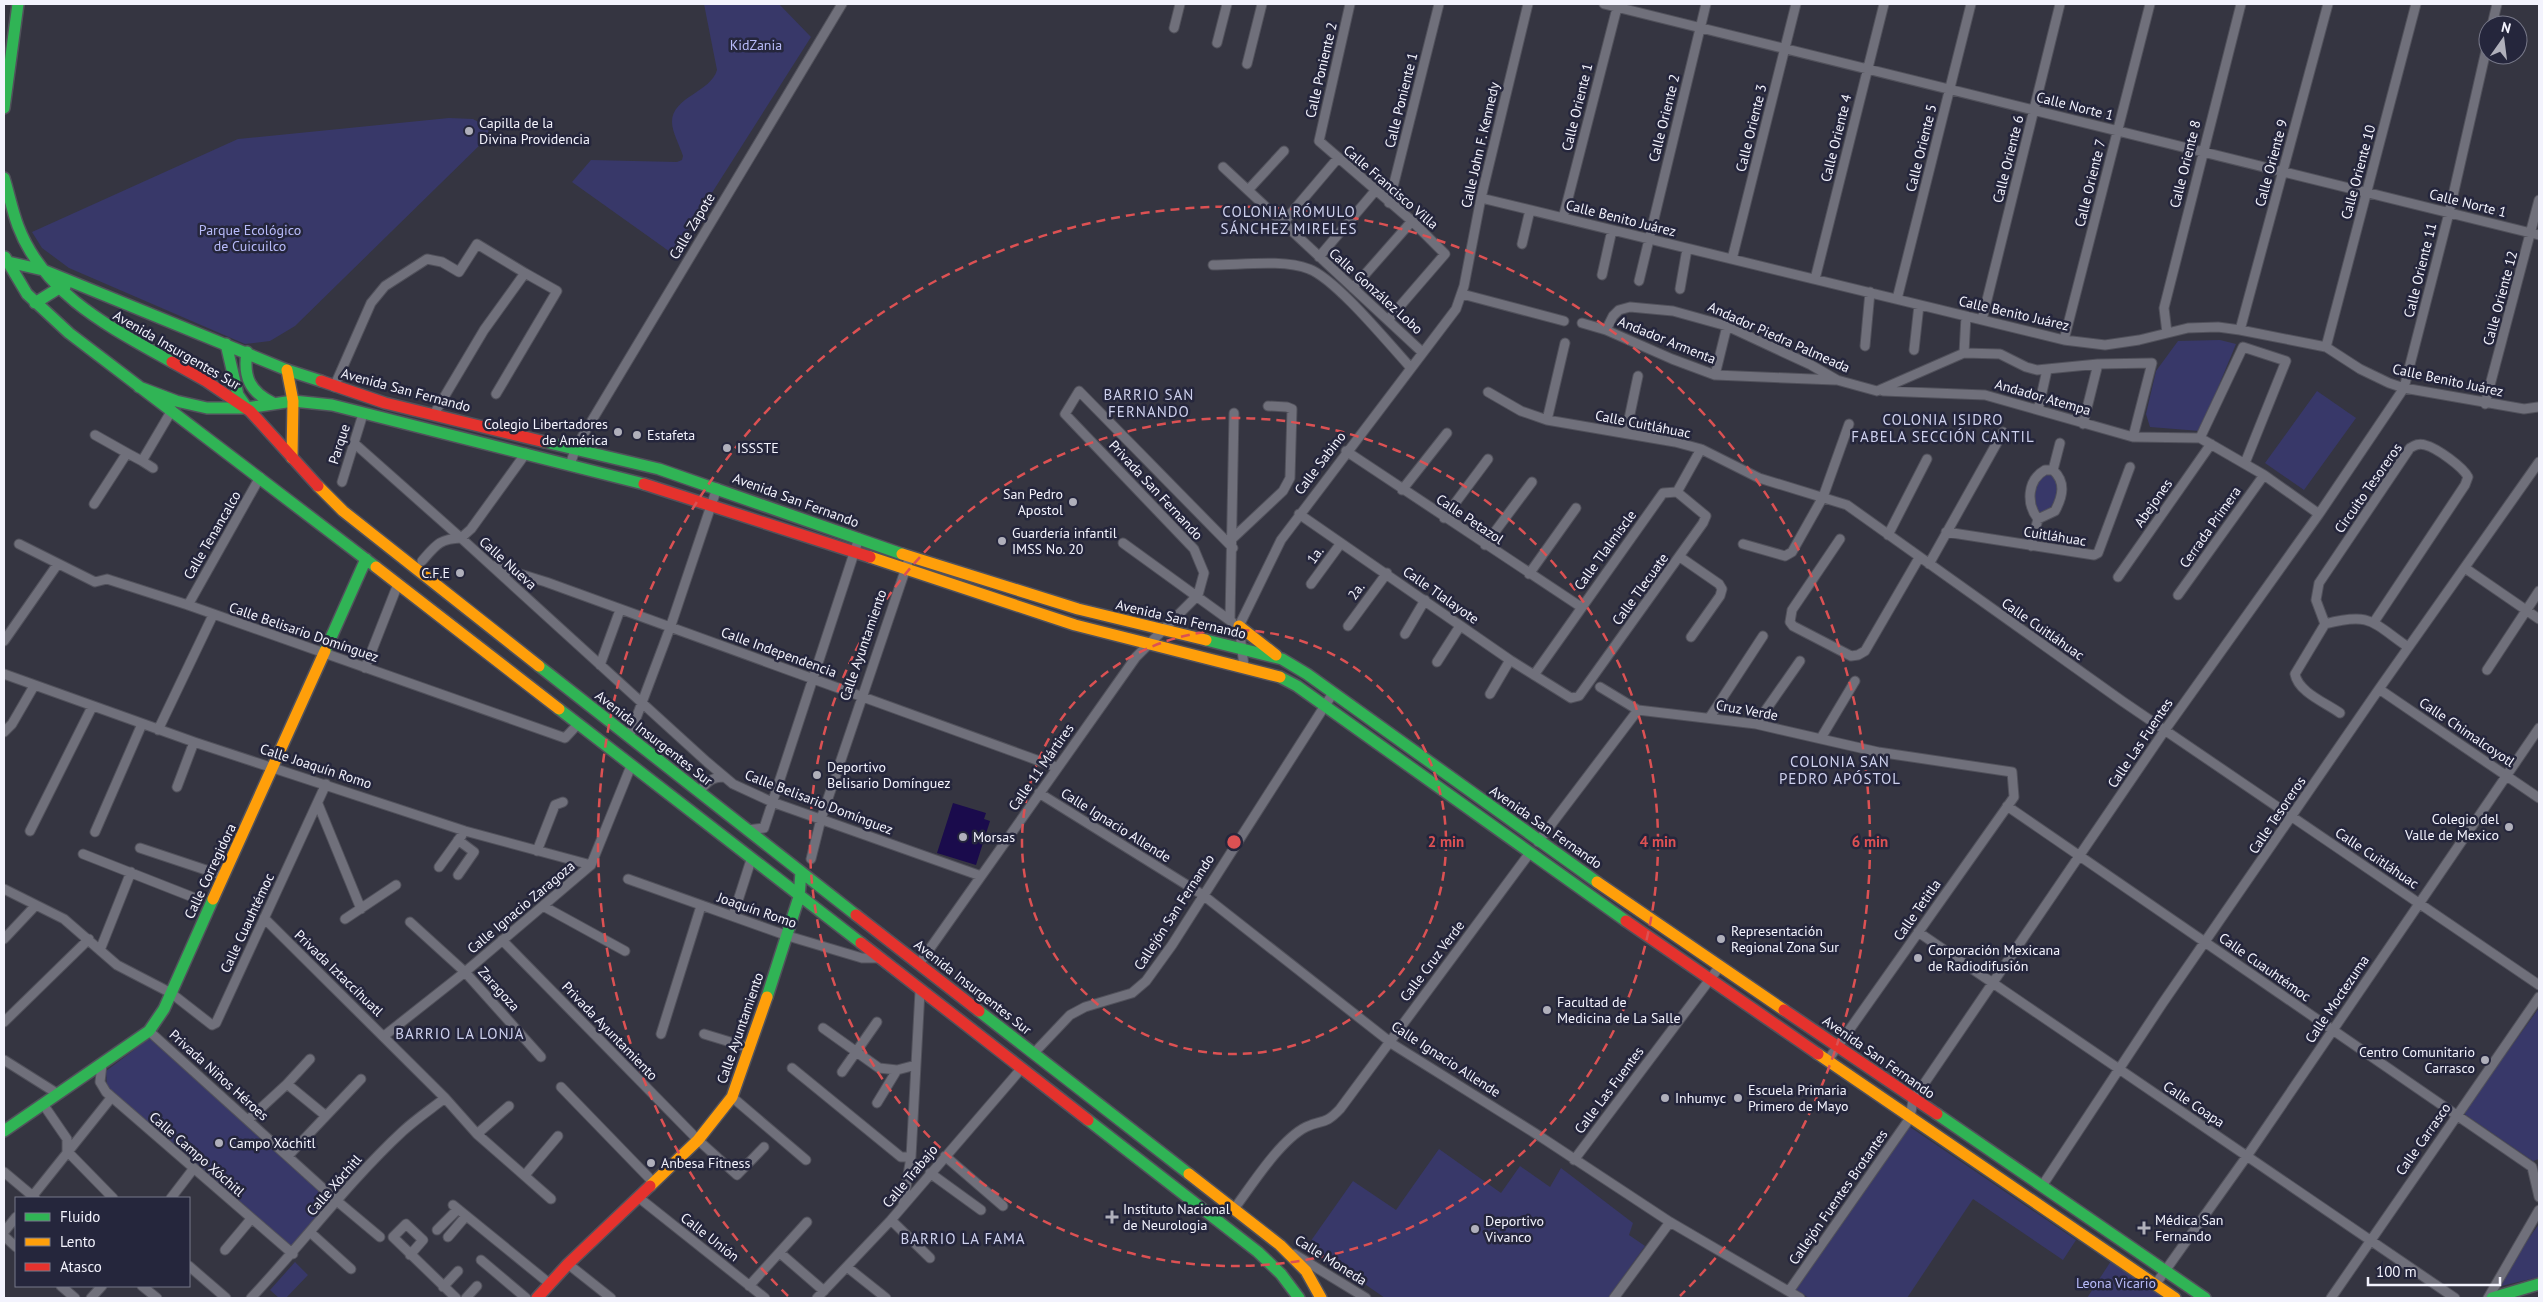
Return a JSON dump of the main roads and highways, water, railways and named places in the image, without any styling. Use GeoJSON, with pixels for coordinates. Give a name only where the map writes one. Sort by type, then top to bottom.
{"type":"FeatureCollection","features":[{"type":"Feature","properties":{"kind":"main road"},"geometry":{"type":"LineString","coordinates":[[4,108],[18,4]]}},
{"type":"Feature","properties":{"kind":"main road","name":"Avenida Insurgentes Sur"},"geometry":{"type":"LineString","coordinates":[[4,178],[18,226],[42,270],[58,288],[101,324],[207,380],[247,408],[292,458],[344,511],[747,830],[1280,1245],[1306,1270],[1321,1298]]}},
{"type":"Feature","properties":{"kind":"main road"},"geometry":{"type":"LineString","coordinates":[[5,259],[20,285],[35,303],[69,333],[366,559],[1264,1258],[1281,1274],[1299,1298]]}},
{"type":"Feature","properties":{"kind":"main road","name":"Avenida San Fernando"},"geometry":{"type":"LineString","coordinates":[[5,259],[42,270],[247,352],[287,370],[385,403],[659,469],[910,556],[1078,609],[1282,659],[1333,693],[1538,842],[2205,1298]]}},
{"type":"Feature","properties":{"kind":"main road"},"geometry":{"type":"LineString","coordinates":[[4,280],[20,285]]}},
{"type":"Feature","properties":{"kind":"main road"},"geometry":{"type":"LineString","coordinates":[[35,303],[58,288],[77,284]]}},
{"type":"Feature","properties":{"kind":"main road"},"geometry":{"type":"LineString","coordinates":[[226,344],[238,395],[247,408]]}},
{"type":"Feature","properties":{"kind":"main road"},"geometry":{"type":"LineString","coordinates":[[247,352],[243,368],[246,381],[261,398],[273,403]]}},
{"type":"Feature","properties":{"kind":"main road"},"geometry":{"type":"LineString","coordinates":[[287,370],[293,401],[292,458]]}},
{"type":"Feature","properties":{"kind":"main road"},"geometry":{"type":"LineString","coordinates":[[139,387],[187,404],[207,408],[247,408],[293,401],[332,405],[526,453],[653,486],[905,571],[1075,625],[1276,675],[1297,686],[1529,854],[1910,1118],[2175,1298]]}},
{"type":"Feature","properties":{"kind":"main road","name":"Calle Corregidora"},"geometry":{"type":"LineString","coordinates":[[4,1131],[149,1031],[164,1009],[366,559]]}},
{"type":"Feature","properties":{"kind":"main road"},"geometry":{"type":"LineString","coordinates":[[1234,623],[1282,659]]}},
{"type":"Feature","properties":{"kind":"main road","name":"Calle Ayuntamiento"},"geometry":{"type":"LineString","coordinates":[[537,1298],[568,1264],[698,1140],[732,1097],[788,936],[799,897],[801,872]]}},
{"type":"Feature","properties":{"kind":"main road"},"geometry":{"type":"LineString","coordinates":[[2492,1298],[2539,1284]]}},
{"type":"Feature","properties":{"kind":"place","name":"Capilla de la Divina Providencia"},"geometry":{"type":"Point","coordinates":[469,131]}},
{"type":"Feature","properties":{"kind":"place","name":"Colegio Libertadores de América"},"geometry":{"type":"Point","coordinates":[618,432]}},
{"type":"Feature","properties":{"kind":"place","name":"Estafeta"},"geometry":{"type":"Point","coordinates":[637,435]}},
{"type":"Feature","properties":{"kind":"place","name":"ISSSTE"},"geometry":{"type":"Point","coordinates":[727,448]}},
{"type":"Feature","properties":{"kind":"place","name":"San Pedro Apostol"},"geometry":{"type":"Point","coordinates":[1073,502]}},
{"type":"Feature","properties":{"kind":"place","name":"Guardería infantil IMSS No. 20"},"geometry":{"type":"Point","coordinates":[1002,541]}},
{"type":"Feature","properties":{"kind":"place","name":"C.F.E"},"geometry":{"type":"Point","coordinates":[460,573]}},
{"type":"Feature","properties":{"kind":"place","name":"Deportivo Belisario Domínguez"},"geometry":{"type":"Point","coordinates":[817,775]}},
{"type":"Feature","properties":{"kind":"place","name":"Colegio del Valle de Mexico"},"geometry":{"type":"Point","coordinates":[2509,827]}},
{"type":"Feature","properties":{"kind":"place","name":"Morsas"},"geometry":{"type":"Point","coordinates":[963,837]}},
{"type":"Feature","properties":{"kind":"place","name":"Representación Regional Zona Sur"},"geometry":{"type":"Point","coordinates":[1721,939]}},
{"type":"Feature","properties":{"kind":"place","name":"Corporación Mexicana de Radiodifusión"},"geometry":{"type":"Point","coordinates":[1918,958]}},
{"type":"Feature","properties":{"kind":"place","name":"Facultad de Medicina de La Salle"},"geometry":{"type":"Point","coordinates":[1547,1010]}},
{"type":"Feature","properties":{"kind":"place","name":"Centro Comunitario Carrasco"},"geometry":{"type":"Point","coordinates":[2485,1060]}},
{"type":"Feature","properties":{"kind":"place","name":"Inhumyc"},"geometry":{"type":"Point","coordinates":[1665,1098]}},
{"type":"Feature","properties":{"kind":"place","name":"Escuela Primaria Primero de Mayo"},"geometry":{"type":"Point","coordinates":[1738,1098]}},
{"type":"Feature","properties":{"kind":"place","name":"Campo Xóchitl"},"geometry":{"type":"Point","coordinates":[219,1143]}},
{"type":"Feature","properties":{"kind":"place","name":"Anbesa Fitness"},"geometry":{"type":"Point","coordinates":[651,1163]}},
{"type":"Feature","properties":{"kind":"place","name":"Instituto Nacional de Neurologia"},"geometry":{"type":"Point","coordinates":[1112,1217]}},
{"type":"Feature","properties":{"kind":"place","name":"Médica San Fernando"},"geometry":{"type":"Point","coordinates":[2144,1228]}},
{"type":"Feature","properties":{"kind":"place","name":"Deportivo Vivanco"},"geometry":{"type":"Point","coordinates":[1475,1229]}},
{"type":"Feature","properties":{"kind":"district","name":"COLONIA RÓMULO SÁNCHEZ MIRELES"},"geometry":{"type":"Point","coordinates":[1289,220]}},
{"type":"Feature","properties":{"kind":"district","name":"BARRIO SAN FERNANDO"},"geometry":{"type":"Point","coordinates":[1149,402]}},
{"type":"Feature","properties":{"kind":"district","name":"COLONIA ISIDRO FABELA SECCIÓN CANTIL"},"geometry":{"type":"Point","coordinates":[1943,428]}},
{"type":"Feature","properties":{"kind":"district","name":"COLONIA SAN PEDRO APÓSTOL"},"geometry":{"type":"Point","coordinates":[1840,770]}},
{"type":"Feature","properties":{"kind":"district","name":"BARRIO LA LONJA"},"geometry":{"type":"Point","coordinates":[460,1033]}},
{"type":"Feature","properties":{"kind":"district","name":"BARRIO LA FAMA"},"geometry":{"type":"Point","coordinates":[963,1238]}},
{"type":"Feature","properties":{"kind":"park label","name":"KidZania"},"geometry":{"type":"Point","coordinates":[756,45]}},
{"type":"Feature","properties":{"kind":"park label","name":"Parque Ecológico de Cuicuilco"},"geometry":{"type":"Point","coordinates":[250,238]}},
{"type":"Feature","properties":{"kind":"park label","name":"Leona Vicario"},"geometry":{"type":"Point","coordinates":[2116,1283]}}]}
